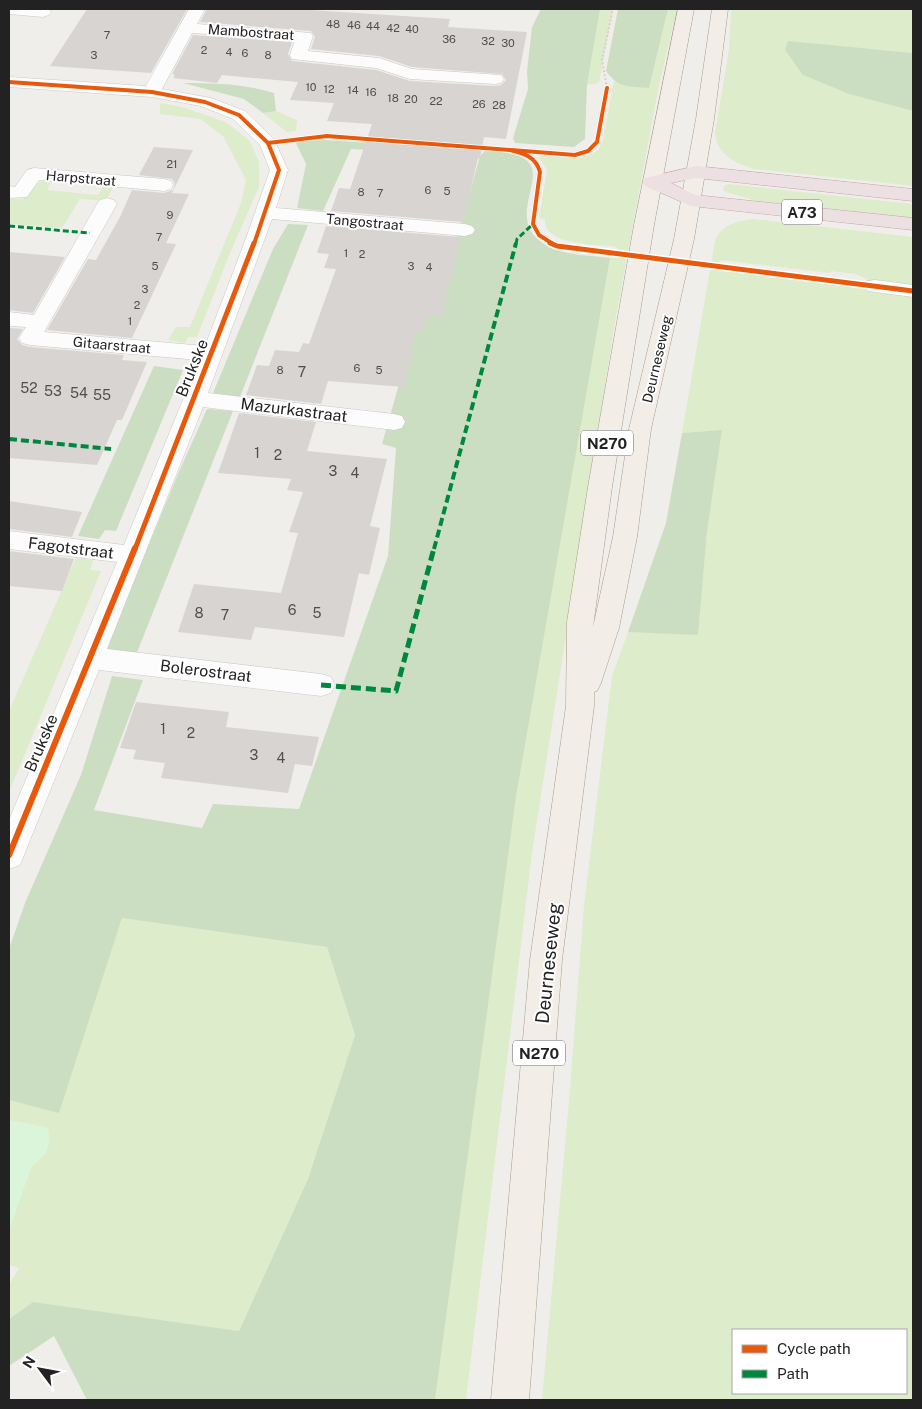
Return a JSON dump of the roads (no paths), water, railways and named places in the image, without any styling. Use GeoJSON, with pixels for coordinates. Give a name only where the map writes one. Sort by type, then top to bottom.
{"type":"FeatureCollection","features":[{"type":"Feature","properties":{"kind":"highway"},"geometry":{"type":"LineString","coordinates":[[652,182],[696,172]]}},
{"type":"Feature","properties":{"kind":"highway","name":"A73"},"geometry":{"type":"LineString","coordinates":[[696,172],[913,195]]}},
{"type":"Feature","properties":{"kind":"highway"},"geometry":{"type":"LineString","coordinates":[[652,182],[691,200]]}},
{"type":"Feature","properties":{"kind":"highway","name":"A73"},"geometry":{"type":"LineString","coordinates":[[691,200],[913,224]]}},
{"type":"Feature","properties":{"kind":"main road","name":"Deurneseweg"},"geometry":{"type":"LineString","coordinates":[[510,1400],[546,960],[580,706],[580,622],[600,488],[652,182],[686,9]]}},
{"type":"Feature","properties":{"kind":"main road","name":"Deurneseweg"},"geometry":{"type":"LineString","coordinates":[[580,706],[606,628],[625,537],[640,429],[691,200],[720,9]]}},
{"type":"Feature","properties":{"kind":"street"},"geometry":{"type":"LineString","coordinates":[[9,9],[43,12]]}},
{"type":"Feature","properties":{"kind":"street","name":"Mambostraat"},"geometry":{"type":"LineString","coordinates":[[152,92],[197,9]]}},
{"type":"Feature","properties":{"kind":"street","name":"Mambostraat"},"geometry":{"type":"LineString","coordinates":[[186,28],[305,36],[298,55],[379,63],[410,74],[495,78]]}},
{"type":"Feature","properties":{"kind":"street","name":"Brukske"},"geometry":{"type":"LineString","coordinates":[[9,82],[152,92],[205,102],[239,115],[268,143],[280,170],[266,213],[213,354],[91,658],[9,855]]}},
{"type":"Feature","properties":{"kind":"street","name":"Harpstraat"},"geometry":{"type":"LineString","coordinates":[[9,192],[20,193],[34,174],[164,185]]}},
{"type":"Feature","properties":{"kind":"street","name":"Gitaarstraat"},"geometry":{"type":"LineString","coordinates":[[108,204],[30,338],[213,354]]}},
{"type":"Feature","properties":{"kind":"street","name":"Tangostraat"},"geometry":{"type":"LineString","coordinates":[[266,213],[465,230]]}},
{"type":"Feature","properties":{"kind":"street"},"geometry":{"type":"LineString","coordinates":[[875,286],[913,290]]}},
{"type":"Feature","properties":{"kind":"street"},"geometry":{"type":"LineString","coordinates":[[9,319],[40,322]]}},
{"type":"Feature","properties":{"kind":"street","name":"Mazurkastraat"},"geometry":{"type":"LineString","coordinates":[[195,399],[394,422]]}},
{"type":"Feature","properties":{"kind":"street","name":"Fagotstraat"},"geometry":{"type":"LineString","coordinates":[[9,540],[132,555]]}},
{"type":"Feature","properties":{"kind":"street","name":"Bolerostraat"},"geometry":{"type":"LineString","coordinates":[[91,658],[321,685]]}}]}
